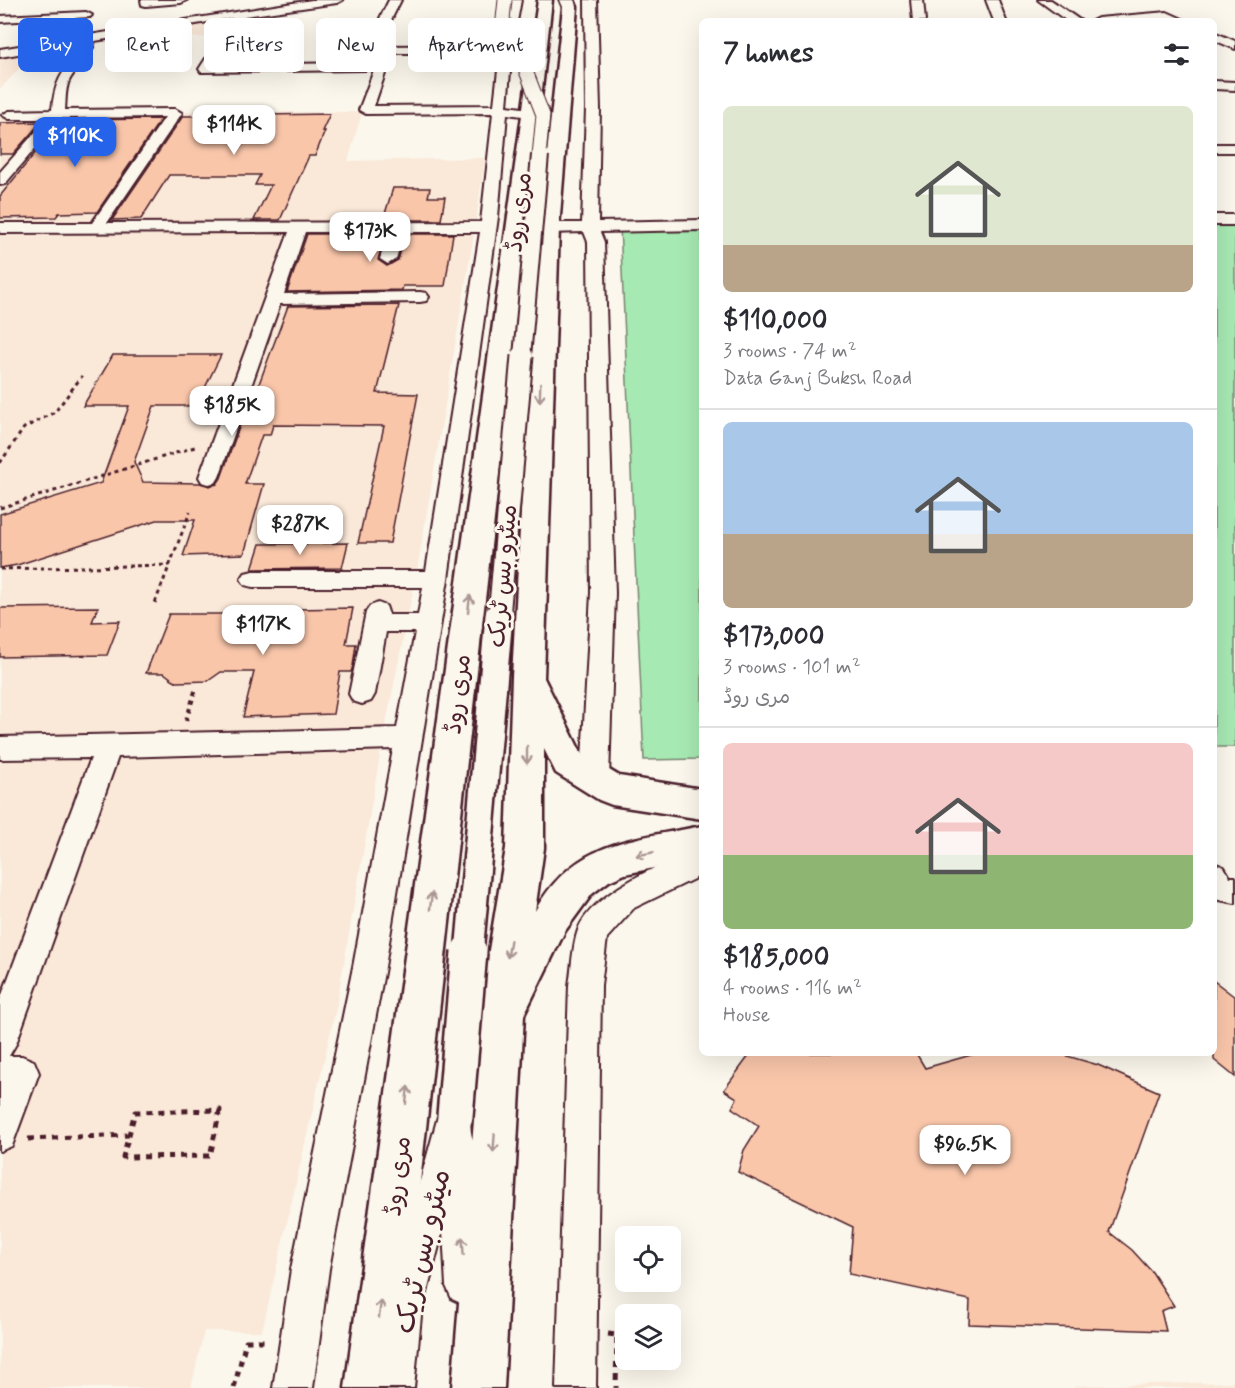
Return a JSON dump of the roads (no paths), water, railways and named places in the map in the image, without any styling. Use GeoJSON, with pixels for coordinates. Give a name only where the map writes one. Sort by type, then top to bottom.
{"type":"FeatureCollection","features":[{"type":"Feature","properties":{"kind":"main road","name":"مری روڈ"},"geometry":{"type":"LineString","coordinates":[[371,1388],[463,650],[515,111],[552,2]]}},
{"type":"Feature","properties":{"kind":"main road","name":"مری روڈ"},"geometry":{"type":"LineString","coordinates":[[478,1388],[507,963],[525,848],[528,677],[549,228],[552,2]]}},
{"type":"Feature","properties":{"kind":"main road"},"geometry":{"type":"LineString","coordinates":[[528,677],[568,763],[612,790],[699,804]]}},
{"type":"Feature","properties":{"kind":"main road","name":"مری روڈ"},"geometry":{"type":"LineString","coordinates":[[502,1023],[549,920],[582,877],[615,860],[699,843]]}},
{"type":"Feature","properties":{"kind":"street"},"geometry":{"type":"LineString","coordinates":[[0,20],[86,15],[89,0]]}},
{"type":"Feature","properties":{"kind":"street"},"geometry":{"type":"LineString","coordinates":[[147,0],[146,3],[181,0]]}},
{"type":"Feature","properties":{"kind":"street"},"geometry":{"type":"LineString","coordinates":[[224,0],[227,15]]}},
{"type":"Feature","properties":{"kind":"street"},"geometry":{"type":"LineString","coordinates":[[93,37],[241,13],[256,5],[337,0]]}},
{"type":"Feature","properties":{"kind":"street"},"geometry":{"type":"LineString","coordinates":[[241,13],[205,69],[362,67],[395,0]]}},
{"type":"Feature","properties":{"kind":"street","name":"میٹرو بس ٹریک"},"geometry":{"type":"LineString","coordinates":[[503,18],[506,0]]}},
{"type":"Feature","properties":{"kind":"street"},"geometry":{"type":"LineString","coordinates":[[917,0],[919,18]]}},
{"type":"Feature","properties":{"kind":"street"},"geometry":{"type":"LineString","coordinates":[[993,0],[999,18]]}},
{"type":"Feature","properties":{"kind":"street"},"geometry":{"type":"LineString","coordinates":[[1044,0],[1071,18]]}},
{"type":"Feature","properties":{"kind":"street"},"geometry":{"type":"LineString","coordinates":[[536,18],[552,2],[593,109],[590,227],[596,242],[603,593],[595,779]]}},
{"type":"Feature","properties":{"kind":"street"},"geometry":{"type":"LineString","coordinates":[[1150,5],[1174,18]]}},
{"type":"Feature","properties":{"kind":"street"},"geometry":{"type":"LineString","coordinates":[[1132,18],[1167,15]]}},
{"type":"Feature","properties":{"kind":"street"},"geometry":{"type":"LineString","coordinates":[[1217,37],[1235,36]]}},
{"type":"Feature","properties":{"kind":"street"},"geometry":{"type":"LineString","coordinates":[[1217,37],[1235,45]]}},
{"type":"Feature","properties":{"kind":"street"},"geometry":{"type":"LineString","coordinates":[[408,48],[387,49],[366,110],[515,111]]}},
{"type":"Feature","properties":{"kind":"street"},"geometry":{"type":"LineString","coordinates":[[0,53],[18,50]]}},
{"type":"Feature","properties":{"kind":"street"},"geometry":{"type":"LineString","coordinates":[[0,181],[58,113],[60,89],[69,72]]}},
{"type":"Feature","properties":{"kind":"street"},"geometry":{"type":"LineString","coordinates":[[293,1388],[310,1269],[369,967],[436,579],[488,227],[515,111],[512,72]]}},
{"type":"Feature","properties":{"kind":"street","name":"میٹرو بس ٹریک"},"geometry":{"type":"LineString","coordinates":[[462,1388],[468,1326],[455,1116],[543,115],[523,72]]}},
{"type":"Feature","properties":{"kind":"street"},"geometry":{"type":"LineString","coordinates":[[1217,85],[1235,86]]}},
{"type":"Feature","properties":{"kind":"street"},"geometry":{"type":"LineString","coordinates":[[9,115],[176,113],[96,228]]}},
{"type":"Feature","properties":{"kind":"street"},"geometry":{"type":"LineString","coordinates":[[1217,148],[1235,148]]}},
{"type":"Feature","properties":{"kind":"street"},"geometry":{"type":"LineString","coordinates":[[0,158],[19,157]]}},
{"type":"Feature","properties":{"kind":"street"},"geometry":{"type":"LineString","coordinates":[[1217,220],[1235,220]]}},
{"type":"Feature","properties":{"kind":"street"},"geometry":{"type":"LineString","coordinates":[[549,228],[699,225]]}},
{"type":"Feature","properties":{"kind":"street"},"geometry":{"type":"LineString","coordinates":[[209,477],[299,227]]}},
{"type":"Feature","properties":{"kind":"street"},"geometry":{"type":"LineString","coordinates":[[388,259],[397,227]]}},
{"type":"Feature","properties":{"kind":"street"},"geometry":{"type":"LineString","coordinates":[[0,228],[488,227]]}},
{"type":"Feature","properties":{"kind":"street"},"geometry":{"type":"LineString","coordinates":[[273,300],[420,297]]}},
{"type":"Feature","properties":{"kind":"street"},"geometry":{"type":"LineString","coordinates":[[253,579],[436,579]]}},
{"type":"Feature","properties":{"kind":"street"},"geometry":{"type":"LineString","coordinates":[[362,694],[377,618],[428,623]]}},
{"type":"Feature","properties":{"kind":"street"},"geometry":{"type":"LineString","coordinates":[[422,654],[463,650]]}},
{"type":"Feature","properties":{"kind":"street"},"geometry":{"type":"LineString","coordinates":[[0,748],[409,738]]}},
{"type":"Feature","properties":{"kind":"street"},"geometry":{"type":"LineString","coordinates":[[0,1044],[108,747]]}},
{"type":"Feature","properties":{"kind":"street"},"geometry":{"type":"LineString","coordinates":[[576,1388],[585,984],[592,932],[623,899],[699,862]]}},
{"type":"Feature","properties":{"kind":"street"},"geometry":{"type":"LineString","coordinates":[[1217,881],[1222,889],[1235,890]]}},
{"type":"Feature","properties":{"kind":"street"},"geometry":{"type":"LineString","coordinates":[[0,1073],[22,1073],[12,1136]]}},
{"type":"Feature","properties":{"kind":"street","name":"میٹرو بس ٹریک"},"geometry":{"type":"LineString","coordinates":[[394,1388],[402,1316],[455,1116]]}}]}
